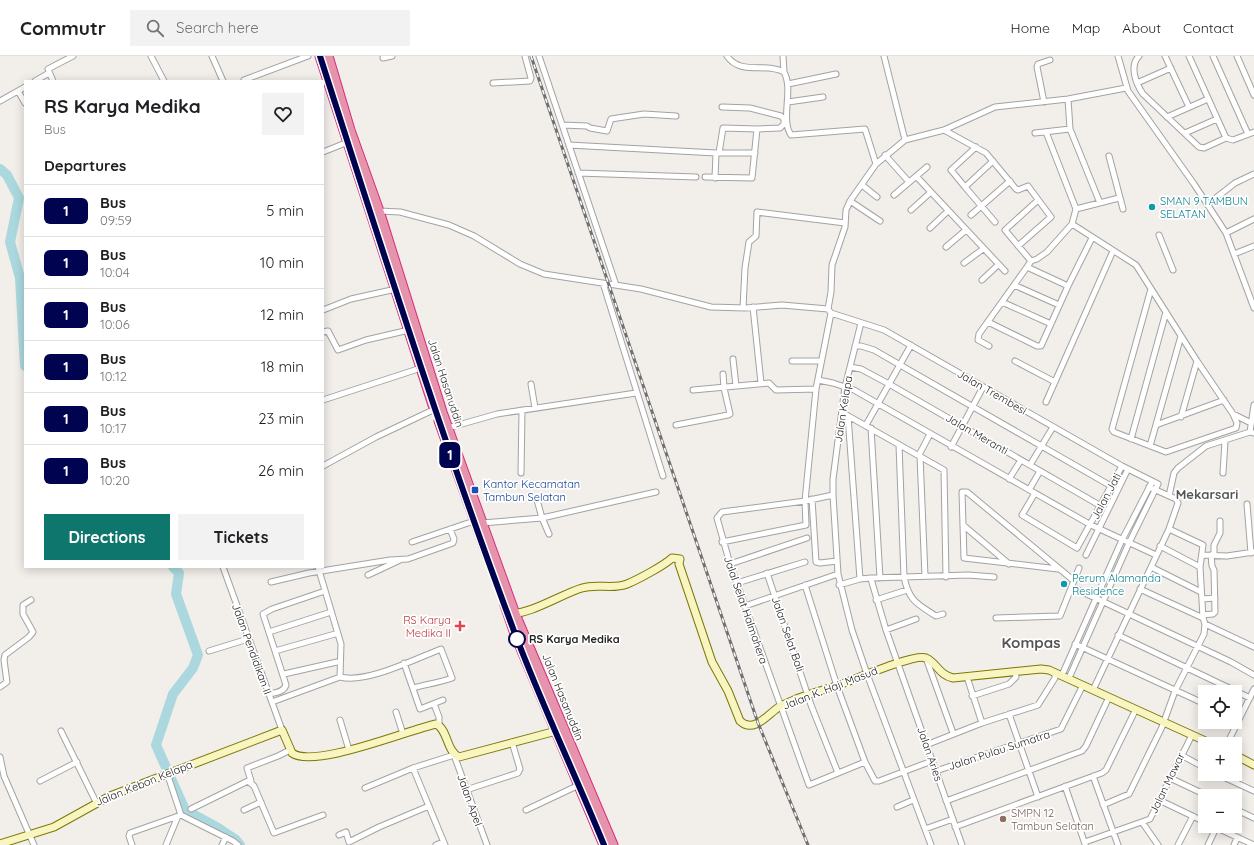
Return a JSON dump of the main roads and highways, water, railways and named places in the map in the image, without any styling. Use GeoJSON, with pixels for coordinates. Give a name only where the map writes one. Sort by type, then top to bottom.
{"type":"FeatureCollection","features":[{"type":"Feature","properties":{"kind":"highway","name":"Jalan Hasanuddin"},"geometry":{"type":"LineString","coordinates":[[320,56],[421,368],[512,613],[515,634],[613,845]]}},
{"type":"Feature","properties":{"kind":"highway","name":"Jalan Hasanuddin"},"geometry":{"type":"LineString","coordinates":[[328,56],[350,130],[379,211],[478,522]]}},
{"type":"Feature","properties":{"kind":"highway","name":"Jalan Hasanuddin"},"geometry":{"type":"LineString","coordinates":[[560,730],[579,785],[604,845]]}},
{"type":"Feature","properties":{"kind":"waterway"},"geometry":{"type":"LineString","coordinates":[[0,169],[7,175],[19,198],[10,242],[20,278],[24,348]]}},
{"type":"Feature","properties":{"kind":"waterway"},"geometry":{"type":"LineString","coordinates":[[174,568],[179,573],[176,594],[198,655],[193,668],[173,694],[156,745],[185,810],[218,828],[236,840],[240,845]]}},
{"type":"Feature","properties":{"kind":"railway"},"geometry":{"type":"LineString","coordinates":[[531,56],[758,723],[808,845]]}},
{"type":"Feature","properties":{"kind":"place","name":"SMAN 9 TAMBUN SELATAN"},"geometry":{"type":"Point","coordinates":[1152,207]}},
{"type":"Feature","properties":{"kind":"place","name":"Kantor Kecamatan Tambun Selatan"},"geometry":{"type":"Point","coordinates":[475,490]}},
{"type":"Feature","properties":{"kind":"place","name":"Perum Alamanda Residence"},"geometry":{"type":"Point","coordinates":[1064,584]}},
{"type":"Feature","properties":{"kind":"place","name":"RS Karya Medika II"},"geometry":{"type":"Point","coordinates":[460,626]}},
{"type":"Feature","properties":{"kind":"place","name":"RS Karya Medika"},"geometry":{"type":"Point","coordinates":[517,639]}},
{"type":"Feature","properties":{"kind":"place","name":"SMPN 12 Tambun Selatan"},"geometry":{"type":"Point","coordinates":[1003,819]}},
{"type":"Feature","properties":{"kind":"district","name":"Mekarsari"},"geometry":{"type":"Point","coordinates":[1207,494]}},
{"type":"Feature","properties":{"kind":"district","name":"Kompas"},"geometry":{"type":"Point","coordinates":[1031,643]}}]}
